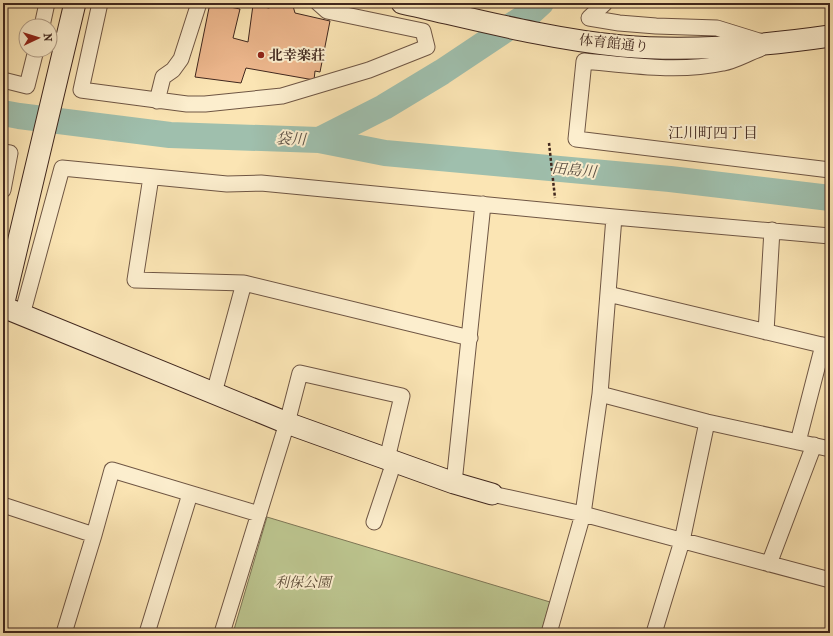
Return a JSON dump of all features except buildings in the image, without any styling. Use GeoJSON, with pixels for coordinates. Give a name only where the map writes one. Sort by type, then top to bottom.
{"type":"FeatureCollection","features":[{"type":"Feature","properties":{"kind":"street"},"geometry":{"type":"LineString","coordinates":[[44,18],[47,3]]}},
{"type":"Feature","properties":{"kind":"street"},"geometry":{"type":"LineString","coordinates":[[9,309],[41,146],[75,3]]}},
{"type":"Feature","properties":{"kind":"street"},"geometry":{"type":"LineString","coordinates":[[100,3],[81,90],[187,104],[205,104],[282,96],[369,70],[427,47],[423,31],[327,11],[318,3]]}},
{"type":"Feature","properties":{"kind":"street"},"geometry":{"type":"LineString","coordinates":[[157,100],[163,77],[173,70],[181,59],[199,3]]}},
{"type":"Feature","properties":{"kind":"street","name":"体育館通り"},"geometry":{"type":"LineString","coordinates":[[402,3],[547,34],[621,46],[699,48],[772,44],[830,36]]}},
{"type":"Feature","properties":{"kind":"street"},"geometry":{"type":"LineString","coordinates":[[605,3],[589,18],[619,23],[656,26],[717,28],[747,38],[772,44]]}},
{"type":"Feature","properties":{"kind":"street"},"geometry":{"type":"LineString","coordinates":[[772,44],[724,63],[696,67],[649,67],[584,61],[576,139],[830,170]]}},
{"type":"Feature","properties":{"kind":"street"},"geometry":{"type":"LineString","coordinates":[[3,80],[27,86],[34,58]]}},
{"type":"Feature","properties":{"kind":"street"},"geometry":{"type":"LineString","coordinates":[[3,152],[10,153],[3,190]]}},
{"type":"Feature","properties":{"kind":"street"},"geometry":{"type":"LineString","coordinates":[[9,309],[62,168],[228,184],[261,183],[830,236]]}},
{"type":"Feature","properties":{"kind":"street"},"geometry":{"type":"LineString","coordinates":[[151,177],[135,280],[244,283],[470,338]]}},
{"type":"Feature","properties":{"kind":"street"},"geometry":{"type":"LineString","coordinates":[[454,483],[484,204]]}},
{"type":"Feature","properties":{"kind":"street"},"geometry":{"type":"LineString","coordinates":[[549,633],[583,514],[600,394],[614,217]]}},
{"type":"Feature","properties":{"kind":"street"},"geometry":{"type":"LineString","coordinates":[[766,332],[772,230]]}},
{"type":"Feature","properties":{"kind":"street"},"geometry":{"type":"LineString","coordinates":[[214,393],[244,283]]}},
{"type":"Feature","properties":{"kind":"street"},"geometry":{"type":"LineString","coordinates":[[608,294],[827,346],[798,442]]}},
{"type":"Feature","properties":{"kind":"street"},"geometry":{"type":"LineString","coordinates":[[9,309],[287,423],[454,483],[492,494],[583,514],[830,580]]}},
{"type":"Feature","properties":{"kind":"street"},"geometry":{"type":"LineString","coordinates":[[222,633],[287,423],[300,373],[402,396],[391,461],[374,522]]}},
{"type":"Feature","properties":{"kind":"street"},"geometry":{"type":"LineString","coordinates":[[600,394],[707,422],[830,449]]}},
{"type":"Feature","properties":{"kind":"street"},"geometry":{"type":"LineString","coordinates":[[654,633],[682,540],[707,422]]}},
{"type":"Feature","properties":{"kind":"street"},"geometry":{"type":"LineString","coordinates":[[769,564],[814,445]]}},
{"type":"Feature","properties":{"kind":"street"},"geometry":{"type":"LineString","coordinates":[[64,633],[112,470],[259,514]]}},
{"type":"Feature","properties":{"kind":"street"},"geometry":{"type":"LineString","coordinates":[[148,633],[190,494]]}},
{"type":"Feature","properties":{"kind":"street"},"geometry":{"type":"LineString","coordinates":[[3,505],[94,535]]}},
{"type":"Feature","properties":{"kind":"path"},"geometry":{"type":"LineString","coordinates":[[549,143],[556,211]]}},
{"type":"Feature","properties":{"kind":"green space","name":"利保公園"},"geometry":{"type":"Polygon","coordinates":[[[267,517],[550,602],[541,633],[233,633],[267,517]]]}},
{"type":"Feature","properties":{"kind":"waterway","name":"袋川"},"geometry":{"type":"LineString","coordinates":[[3,113],[170,135],[319,140],[384,107],[442,72],[529,14],[541,3]]}},
{"type":"Feature","properties":{"kind":"waterway","name":"田島川"},"geometry":{"type":"LineString","coordinates":[[319,140],[385,153],[670,179],[830,198]]}},
{"type":"Feature","properties":{"kind":"place","name":"北幸楽荘"},"geometry":{"type":"Point","coordinates":[261,55]}},
{"type":"Feature","properties":{"kind":"district","name":"江川町四丁目"},"geometry":{"type":"Point","coordinates":[713,133]}}]}
